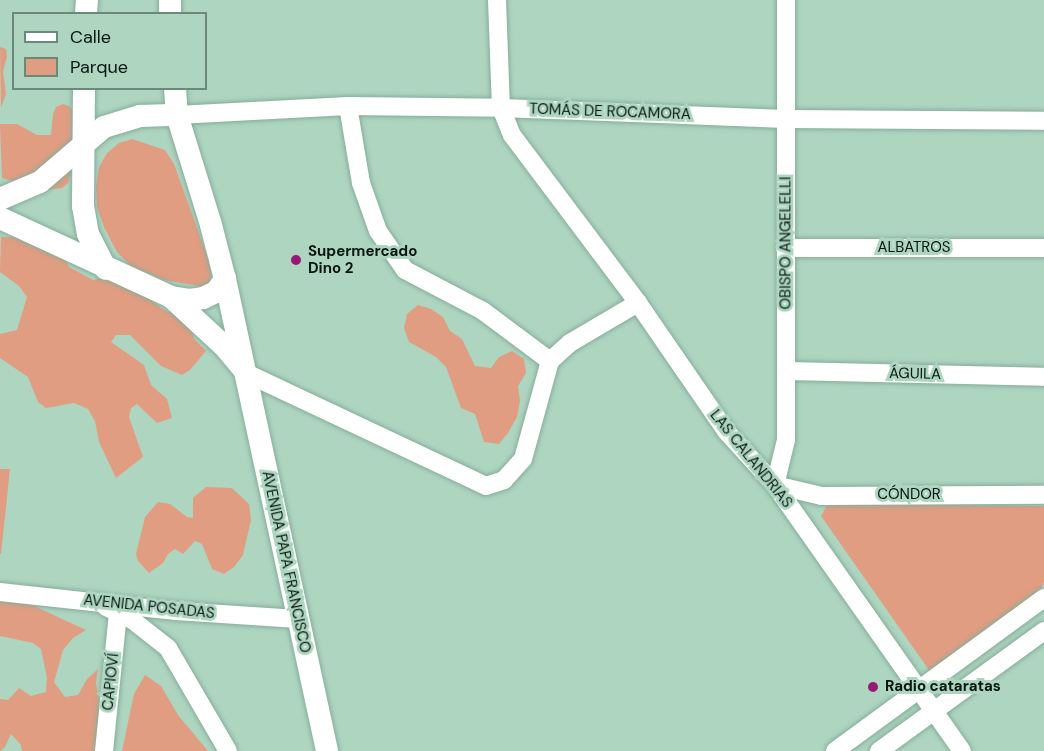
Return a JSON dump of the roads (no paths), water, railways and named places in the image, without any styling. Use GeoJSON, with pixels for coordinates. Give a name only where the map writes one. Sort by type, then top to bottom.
{"type":"FeatureCollection","features":[{"type":"Feature","properties":{"kind":"main road"},"geometry":{"type":"LineString","coordinates":[[84,90],[85,215],[88,234],[106,269]]}},
{"type":"Feature","properties":{"kind":"main road","name":"AVENIDA PAPA FRANCISCO"},"geometry":{"type":"LineString","coordinates":[[175,90],[177,115],[225,279],[327,751]]}},
{"type":"Feature","properties":{"kind":"main road"},"geometry":{"type":"LineString","coordinates":[[0,199],[40,182],[104,127],[123,119],[140,116],[177,115]]}},
{"type":"Feature","properties":{"kind":"main road","name":"AVENIDA PAPA FRANCISCO"},"geometry":{"type":"LineString","coordinates":[[0,218],[106,269],[171,297],[224,346],[246,373]]}},
{"type":"Feature","properties":{"kind":"main road"},"geometry":{"type":"LineString","coordinates":[[171,297],[189,300],[203,298],[216,292],[225,279]]}},
{"type":"Feature","properties":{"kind":"street"},"geometry":{"type":"LineString","coordinates":[[497,0],[501,108]]}},
{"type":"Feature","properties":{"kind":"street","name":"OBISPO ANGELELLI"},"geometry":{"type":"LineString","coordinates":[[775,484],[786,440],[786,0]]}},
{"type":"Feature","properties":{"kind":"street"},"geometry":{"type":"LineString","coordinates":[[348,106],[364,192],[378,231],[405,270],[483,311],[550,361]]}},
{"type":"Feature","properties":{"kind":"street","name":"TOMÁS DE ROCAMORA"},"geometry":{"type":"LineString","coordinates":[[177,115],[348,106],[501,108],[786,119],[1044,121]]}},
{"type":"Feature","properties":{"kind":"street","name":"LAS CALANDRIAS"},"geometry":{"type":"LineString","coordinates":[[501,108],[512,135],[638,303],[726,431],[775,484],[962,751]]}},
{"type":"Feature","properties":{"kind":"street","name":"ALBATROS"},"geometry":{"type":"LineString","coordinates":[[785,248],[1044,248]]}},
{"type":"Feature","properties":{"kind":"street"},"geometry":{"type":"LineString","coordinates":[[246,373],[486,486],[504,480],[523,459],[550,361],[570,343],[638,303]]}},
{"type":"Feature","properties":{"kind":"street","name":"ÁGUILA"},"geometry":{"type":"LineString","coordinates":[[786,371],[1044,377]]}},
{"type":"Feature","properties":{"kind":"street","name":"CÓNDOR"},"geometry":{"type":"LineString","coordinates":[[775,484],[822,496],[1044,495]]}},
{"type":"Feature","properties":{"kind":"street","name":"AVENIDA POSADAS"},"geometry":{"type":"LineString","coordinates":[[0,592],[176,611],[298,619]]}},
{"type":"Feature","properties":{"kind":"street"},"geometry":{"type":"LineString","coordinates":[[835,751],[1044,598]]}},
{"type":"Feature","properties":{"kind":"street"},"geometry":{"type":"LineString","coordinates":[[93,601],[131,620],[168,648],[228,751]]}},
{"type":"Feature","properties":{"kind":"street","name":"CAPIOVÍ"},"geometry":{"type":"LineString","coordinates":[[104,751],[118,613]]}},
{"type":"Feature","properties":{"kind":"street"},"geometry":{"type":"LineString","coordinates":[[879,751],[1044,631]]}},
{"type":"Feature","properties":{"kind":"place","name":"Supermercado Dino 2"},"geometry":{"type":"Point","coordinates":[296,260]}},
{"type":"Feature","properties":{"kind":"place","name":"Radio cataratas"},"geometry":{"type":"Point","coordinates":[873,687]}}]}
